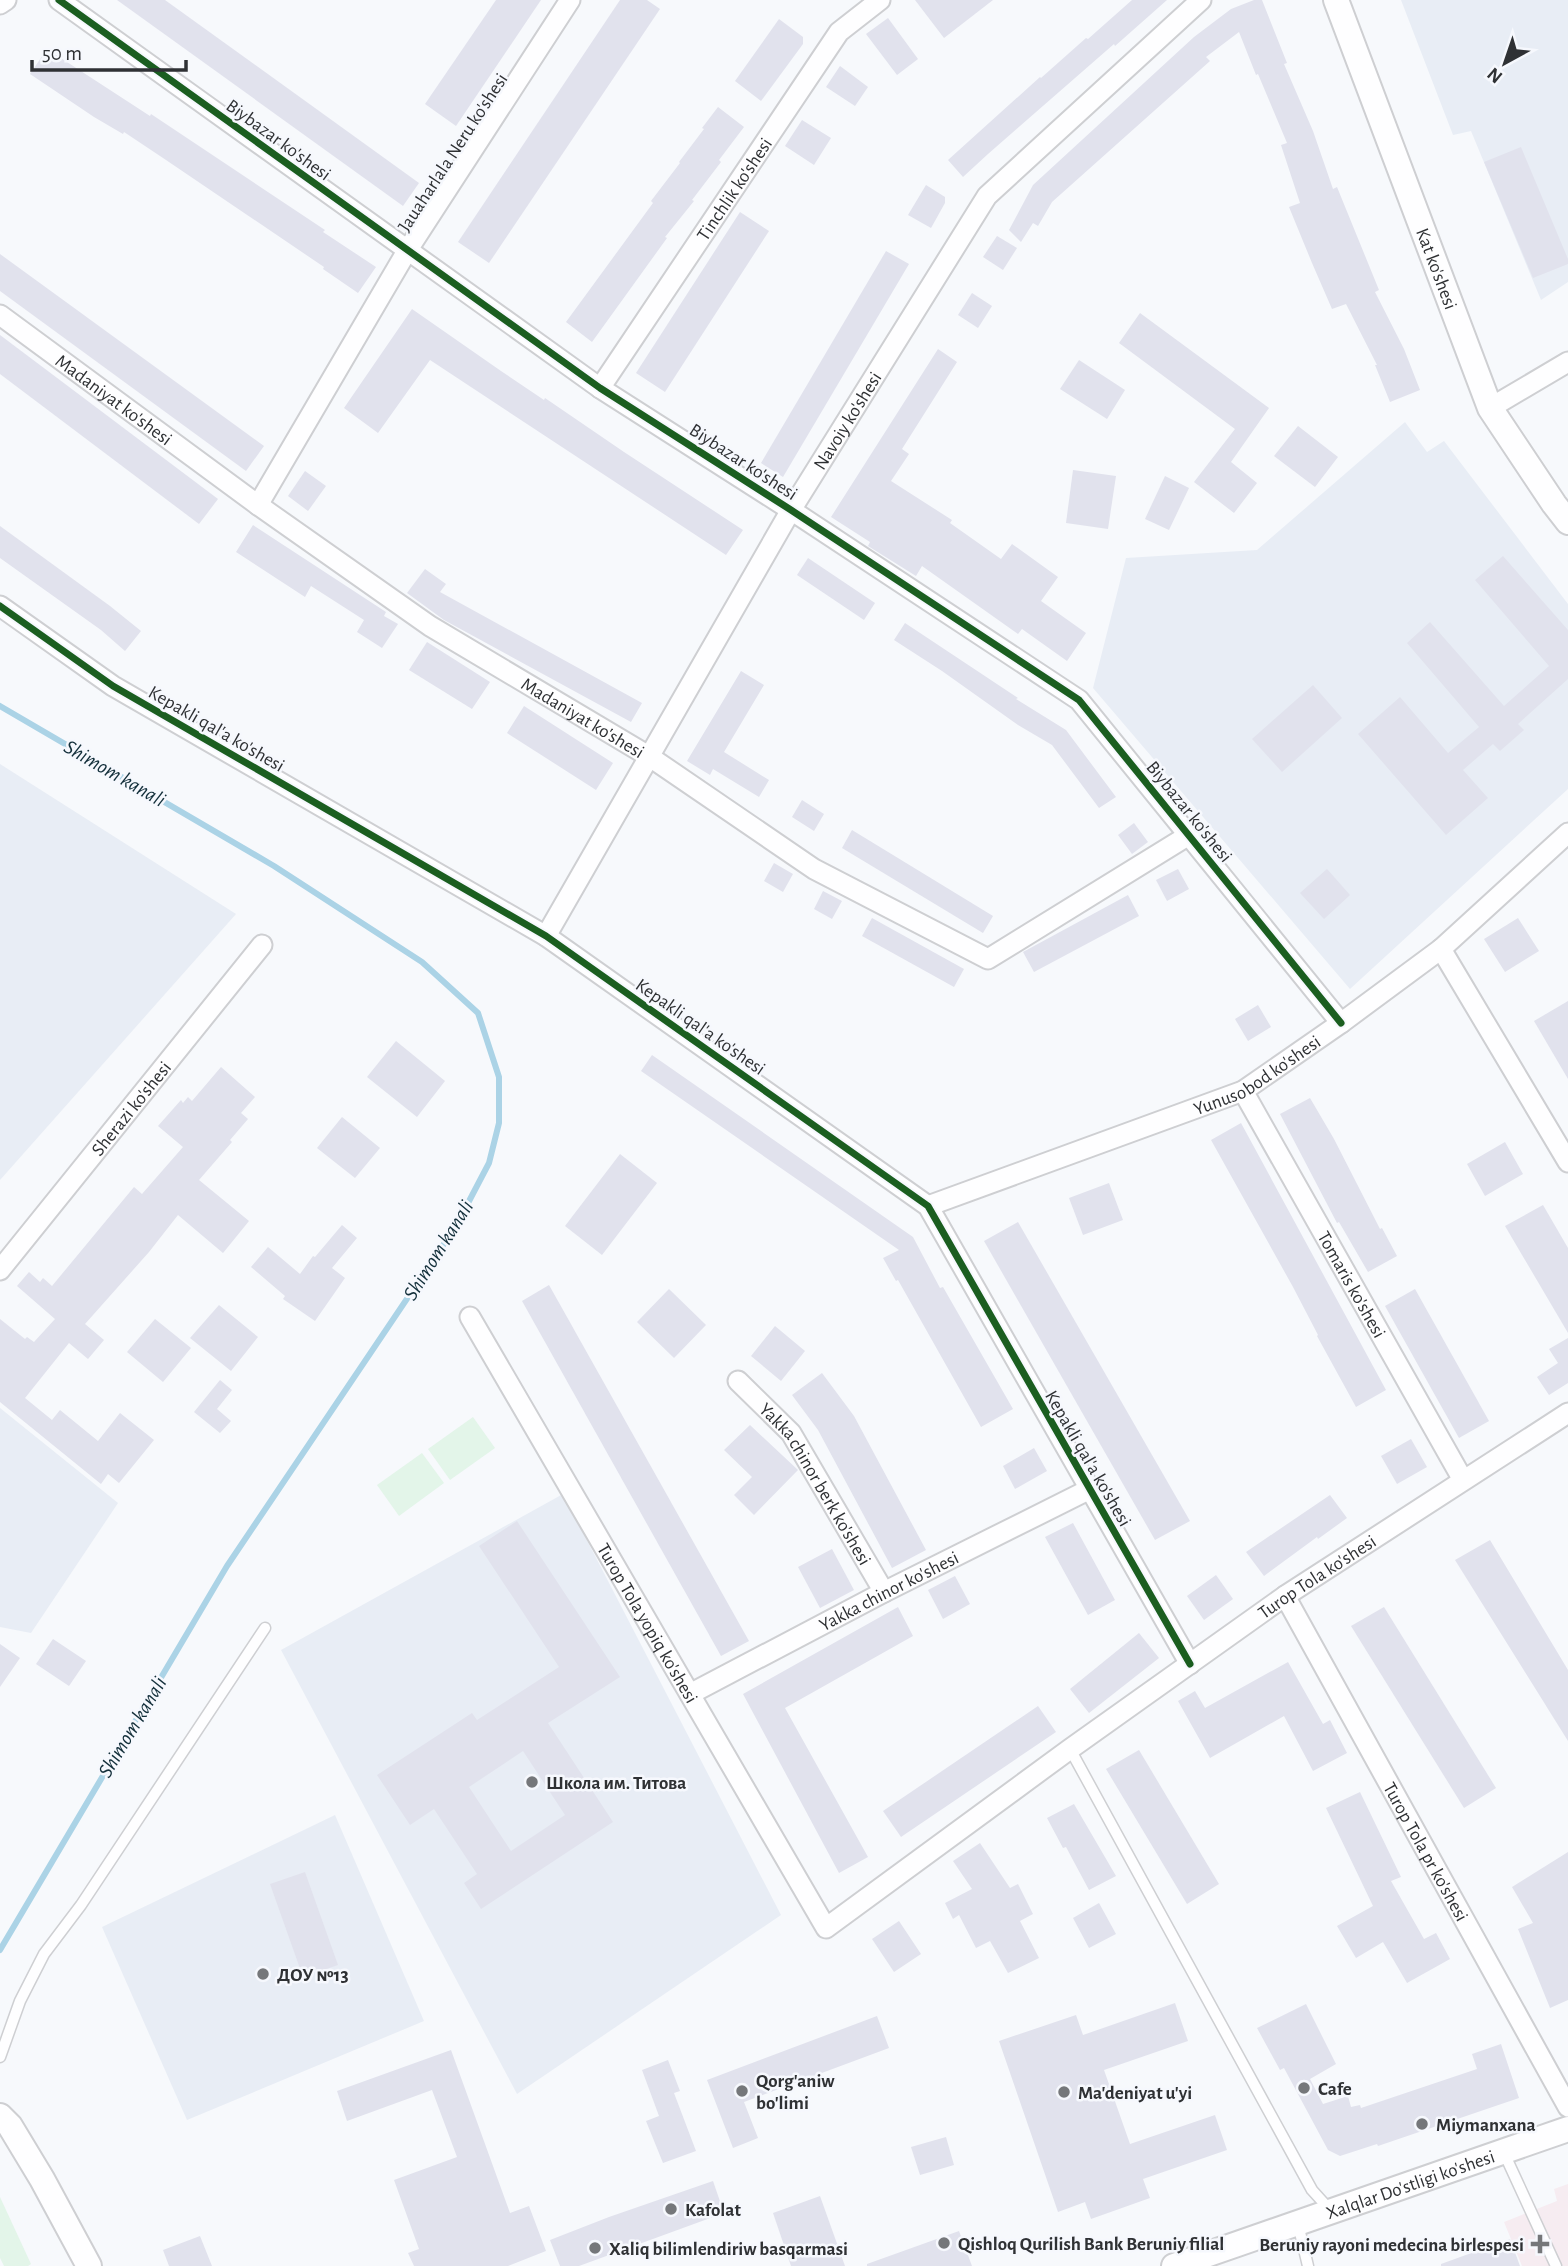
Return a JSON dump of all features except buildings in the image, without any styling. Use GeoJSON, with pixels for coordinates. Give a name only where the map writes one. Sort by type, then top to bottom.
{"type":"FeatureCollection","features":[{"type":"Feature","properties":{"kind":"street"},"geometry":{"type":"LineString","coordinates":[[0,4],[6,0]]}},
{"type":"Feature","properties":{"kind":"street","name":"Biybazar ko'shesi"},"geometry":{"type":"LineString","coordinates":[[59,0],[600,388],[1079,700],[1341,1023]]}},
{"type":"Feature","properties":{"kind":"street","name":"Jauaharlala Neru ko'shesi"},"geometry":{"type":"LineString","coordinates":[[258,505],[407,251],[570,0]]}},
{"type":"Feature","properties":{"kind":"street","name":"Tinchlik ko'shesi"},"geometry":{"type":"LineString","coordinates":[[600,388],[839,32],[880,0]]}},
{"type":"Feature","properties":{"kind":"street","name":"Navoiy ko'shesi"},"geometry":{"type":"LineString","coordinates":[[546,936],[791,510],[987,196],[1201,0]]}},
{"type":"Feature","properties":{"kind":"street","name":"Kat ko'shesi"},"geometry":{"type":"LineString","coordinates":[[1336,0],[1490,408],[1568,522]]}},
{"type":"Feature","properties":{"kind":"street","name":"Madaniyat ko'shesi"},"geometry":{"type":"LineString","coordinates":[[0,315],[258,505],[430,626],[650,757],[814,869],[988,959],[1189,835]]}},
{"type":"Feature","properties":{"kind":"street"},"geometry":{"type":"LineString","coordinates":[[1490,408],[1568,362]]}},
{"type":"Feature","properties":{"kind":"street","name":"Kepakli qal'a ko'shesi"},"geometry":{"type":"LineString","coordinates":[[0,606],[113,686],[546,936],[928,1206],[1189,1664]]}},
{"type":"Feature","properties":{"kind":"street","name":"Yunusobod ko'shesi"},"geometry":{"type":"LineString","coordinates":[[928,1206],[1242,1091],[1341,1023],[1441,949],[1568,833]]}},
{"type":"Feature","properties":{"kind":"street","name":"Sherazi ko'shesi"},"geometry":{"type":"LineString","coordinates":[[0,1270],[262,944]]}},
{"type":"Feature","properties":{"kind":"street"},"geometry":{"type":"LineString","coordinates":[[1441,949],[1568,1162]]}},
{"type":"Feature","properties":{"kind":"street","name":"Tomaris ko'shesi"},"geometry":{"type":"LineString","coordinates":[[1242,1091],[1463,1480]]}},
{"type":"Feature","properties":{"kind":"street","name":"Turop Tola yopiq ko'shesi"},"geometry":{"type":"LineString","coordinates":[[470,1317],[826,1928]]}},
{"type":"Feature","properties":{"kind":"street","name":"Yakka chinor berk ko'shesi"},"geometry":{"type":"LineString","coordinates":[[738,1381],[791,1433],[884,1592]]}},
{"type":"Feature","properties":{"kind":"street","name":"Turop Tola ko'shesi"},"geometry":{"type":"LineString","coordinates":[[826,1928],[1285,1596],[1568,1413]]}},
{"type":"Feature","properties":{"kind":"street","name":"Yakka chinor ko'shesi"},"geometry":{"type":"LineString","coordinates":[[690,1693],[1088,1490]]}},
{"type":"Feature","properties":{"kind":"street","name":"Turop Tola pr ko'shesi"},"geometry":{"type":"LineString","coordinates":[[1285,1596],[1568,2107]]}},
{"type":"Feature","properties":{"kind":"street"},"geometry":{"type":"LineString","coordinates":[[0,2116],[10,2126],[42,2179],[89,2266]]}},
{"type":"Feature","properties":{"kind":"street","name":"Xalqlar Do'stligi ko'shesi"},"geometry":{"type":"LineString","coordinates":[[1174,2266],[1568,2129]]}},
{"type":"Feature","properties":{"kind":"lane"},"geometry":{"type":"LineString","coordinates":[[0,2057],[20,2001],[44,1954],[81,1905],[265,1628]]}},
{"type":"Feature","properties":{"kind":"lane"},"geometry":{"type":"LineString","coordinates":[[1070,1749],[1312,2190],[1331,2212]]}},
{"type":"Feature","properties":{"kind":"lane"},"geometry":{"type":"LineString","coordinates":[[1504,2152],[1556,2266]]}},
{"type":"Feature","properties":{"kind":"lane"},"geometry":{"type":"LineString","coordinates":[[1298,2223],[1308,2266]]}},
{"type":"Feature","properties":{"kind":"shaded area"},"geometry":{"type":"Polygon","coordinates":[[[1401,0],[1568,0],[1568,282],[1541,300],[1471,131],[1453,135],[1401,0]]]}},
{"type":"Feature","properties":{"kind":"shaded area"},"geometry":{"type":"Polygon","coordinates":[[[1405,422],[1427,452],[1444,441],[1568,604],[1568,789],[1350,989],[1093,688],[1126,558],[1257,550],[1405,422]]]}},
{"type":"Feature","properties":{"kind":"shaded area"},"geometry":{"type":"Polygon","coordinates":[[[0,764],[236,914],[0,1180],[0,764]]]}},
{"type":"Feature","properties":{"kind":"shaded area"},"geometry":{"type":"Polygon","coordinates":[[[0,1408],[118,1503],[31,1633],[0,1627],[0,1408]]]}},
{"type":"Feature","properties":{"kind":"shaded area","name":"Школа им. Титова"},"geometry":{"type":"Polygon","coordinates":[[[563,1494],[781,1915],[517,2094],[281,1650],[563,1494]]]}},
{"type":"Feature","properties":{"kind":"shaded area","name":"ДОУ №13"},"geometry":{"type":"Polygon","coordinates":[[[335,1815],[424,2021],[187,2120],[102,1927],[335,1815]]]}},
{"type":"Feature","properties":{"kind":"shaded area","name":"Beruniy rayoni medecina birlespesi"},"geometry":{"type":"Polygon","coordinates":[[[1568,2184],[1568,2266],[1522,2266],[1504,2222],[1557,2201],[1554,2189],[1568,2184]]]}},
{"type":"Feature","properties":{"kind":"green space"},"geometry":{"type":"Polygon","coordinates":[[[473,1417],[495,1448],[450,1480],[428,1449],[473,1417]]]}},
{"type":"Feature","properties":{"kind":"green space"},"geometry":{"type":"Polygon","coordinates":[[[422,1453],[444,1483],[399,1516],[377,1485],[422,1453]]]}},
{"type":"Feature","properties":{"kind":"green space"},"geometry":{"type":"Polygon","coordinates":[[[0,2197],[31,2264],[28,2266],[4,2266],[0,2258],[0,2197]]]}},
{"type":"Feature","properties":{"kind":"waterway","name":"Shimom kanali"},"geometry":{"type":"LineString","coordinates":[[0,706],[274,866],[422,962],[478,1013],[499,1077],[499,1123],[489,1163],[456,1226],[227,1566],[0,1950]]}},
{"type":"Feature","properties":{"kind":"cycle path"},"geometry":{"type":"LineString","coordinates":[[59,0],[600,388],[1079,700],[1341,1023]]}},
{"type":"Feature","properties":{"kind":"cycle path"},"geometry":{"type":"LineString","coordinates":[[0,606],[113,686],[546,936],[928,1206],[1190,1664]]}},
{"type":"Feature","properties":{"kind":"place","name":"Школа им. Титова"},"geometry":{"type":"Point","coordinates":[532,1782]}},
{"type":"Feature","properties":{"kind":"place","name":"ДОУ №13"},"geometry":{"type":"Point","coordinates":[263,1974]}},
{"type":"Feature","properties":{"kind":"place","name":"Cafe"},"geometry":{"type":"Point","coordinates":[1304,2088]}},
{"type":"Feature","properties":{"kind":"place","name":"Qorg'aniw bo'limi"},"geometry":{"type":"Point","coordinates":[742,2091]}},
{"type":"Feature","properties":{"kind":"place","name":"Ma'deniyat u'yi"},"geometry":{"type":"Point","coordinates":[1064,2092]}},
{"type":"Feature","properties":{"kind":"place","name":"Miymanxana"},"geometry":{"type":"Point","coordinates":[1422,2124]}},
{"type":"Feature","properties":{"kind":"place","name":"Kafolat"},"geometry":{"type":"Point","coordinates":[671,2209]}},
{"type":"Feature","properties":{"kind":"place","name":"Qishloq Qurilish Bank Beruniy filial"},"geometry":{"type":"Point","coordinates":[944,2243]}},
{"type":"Feature","properties":{"kind":"place","name":"Beruniy rayoni medecina birlespesi"},"geometry":{"type":"Point","coordinates":[1540,2244]}},
{"type":"Feature","properties":{"kind":"place","name":"Xaliq bilimlendiriw basqarmasi"},"geometry":{"type":"Point","coordinates":[595,2248]}}]}
